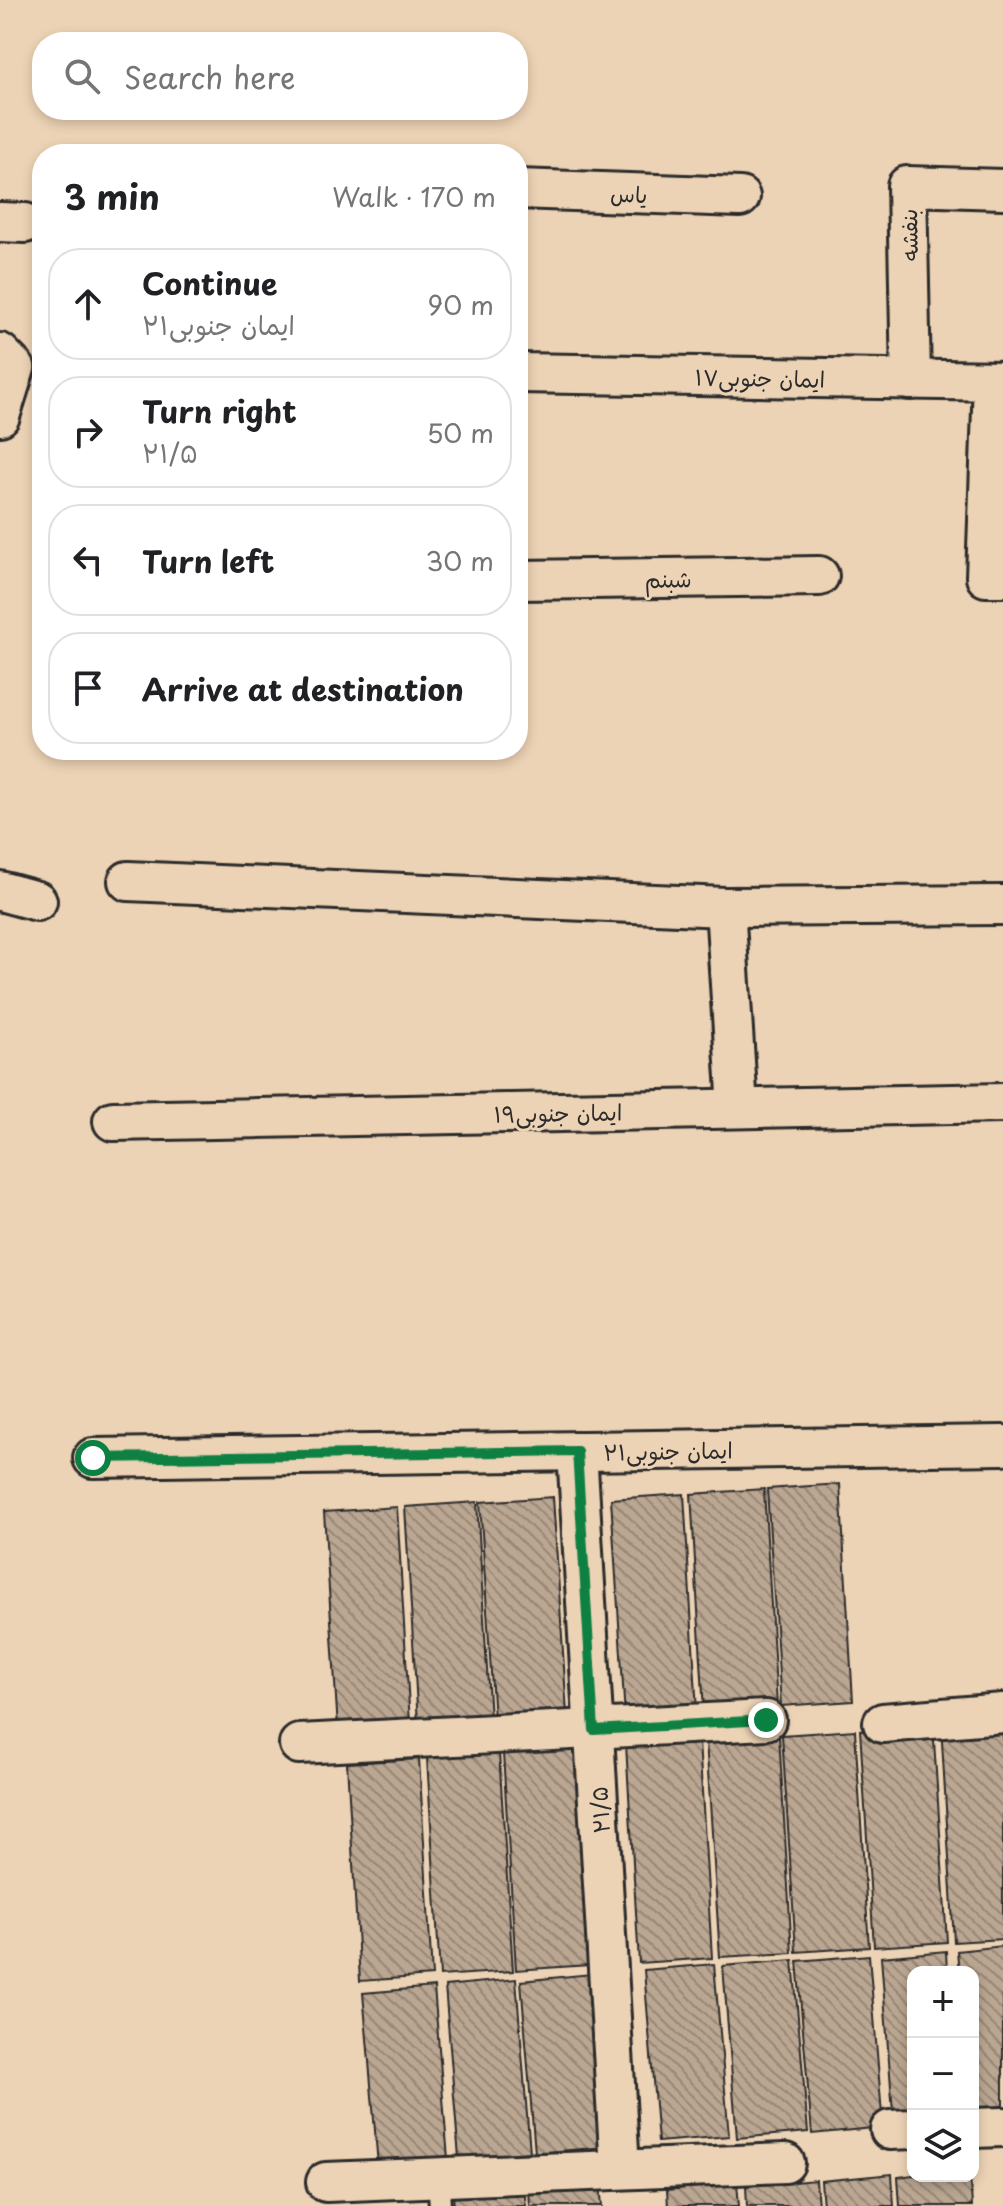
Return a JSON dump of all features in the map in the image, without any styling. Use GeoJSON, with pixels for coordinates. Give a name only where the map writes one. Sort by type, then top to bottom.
{"type":"FeatureCollection","features":[{"type":"Feature","properties":{"kind":"street","name":"بنفشه"},"geometry":{"type":"LineString","coordinates":[[911,380],[907,186],[1003,189]]}},
{"type":"Feature","properties":{"kind":"street","name":"یاس"},"geometry":{"type":"LineString","coordinates":[[528,189],[740,197]]}},
{"type":"Feature","properties":{"kind":"street"},"geometry":{"type":"LineString","coordinates":[[0,353],[15,368],[0,416]]}},
{"type":"Feature","properties":{"kind":"street","name":"ایمان جنوبی۱۷"},"geometry":{"type":"LineString","coordinates":[[528,373],[998,381]]}},
{"type":"Feature","properties":{"kind":"street"},"geometry":{"type":"LineString","coordinates":[[998,381],[986,577],[1003,577]]}},
{"type":"Feature","properties":{"kind":"street","name":"شبنم"},"geometry":{"type":"LineString","coordinates":[[528,580],[819,576]]}},
{"type":"Feature","properties":{"kind":"street"},"geometry":{"type":"LineString","coordinates":[[128,881],[725,907],[1003,905]]}},
{"type":"Feature","properties":{"kind":"street"},"geometry":{"type":"LineString","coordinates":[[0,891],[37,901]]}},
{"type":"Feature","properties":{"kind":"street"},"geometry":{"type":"LineString","coordinates":[[725,907],[738,1108]]}},
{"type":"Feature","properties":{"kind":"street","name":"ایمان جنوبی۱۹"},"geometry":{"type":"LineString","coordinates":[[113,1121],[1003,1103]]}},
{"type":"Feature","properties":{"kind":"street","name":"ایمان جنوبی۲۱"},"geometry":{"type":"LineString","coordinates":[[93,1458],[1003,1445]]}},
{"type":"Feature","properties":{"kind":"street","name":"۲۱/۵"},"geometry":{"type":"LineString","coordinates":[[577,1451],[620,2168]]}},
{"type":"Feature","properties":{"kind":"street"},"geometry":{"type":"LineString","coordinates":[[883,1723],[1003,1713]]}},
{"type":"Feature","properties":{"kind":"street"},"geometry":{"type":"LineString","coordinates":[[299,1744],[766,1720]]}},
{"type":"Feature","properties":{"kind":"street"},"geometry":{"type":"LineString","coordinates":[[979,2128],[1003,2127]]}},
{"type":"Feature","properties":{"kind":"street"},"geometry":{"type":"LineString","coordinates":[[326,2182],[439,2192],[620,2168],[785,2163]]}},
{"type":"Feature","properties":{"kind":"building"},"geometry":{"type":"Polygon","coordinates":[[[840,1484],[853,1701],[781,1706],[767,1489],[840,1484]]]}},
{"type":"Feature","properties":{"kind":"building"},"geometry":{"type":"Polygon","coordinates":[[[764,1489],[777,1706],[704,1711],[691,1494],[764,1489]]]}},
{"type":"Feature","properties":{"kind":"building"},"geometry":{"type":"Polygon","coordinates":[[[684,1494],[697,1712],[625,1717],[611,1499],[684,1494]]]}},
{"type":"Feature","properties":{"kind":"building"},"geometry":{"type":"Polygon","coordinates":[[[553,1497],[567,1714],[494,1719],[480,1502],[553,1497]]]}},
{"type":"Feature","properties":{"kind":"building"},"geometry":{"type":"Polygon","coordinates":[[[477,1502],[490,1719],[418,1724],[405,1507],[477,1502]]]}},
{"type":"Feature","properties":{"kind":"building"},"geometry":{"type":"Polygon","coordinates":[[[397,1507],[410,1724],[338,1729],[324,1512],[397,1507]]]}},
{"type":"Feature","properties":{"kind":"building"},"geometry":{"type":"Polygon","coordinates":[[[1003,1721],[1003,1939],[954,1942],[941,1725],[1003,1721]]]}},
{"type":"Feature","properties":{"kind":"building"},"geometry":{"type":"Polygon","coordinates":[[[933,1725],[947,1942],[874,1947],[860,1730],[933,1725]]]}},
{"type":"Feature","properties":{"kind":"building"},"geometry":{"type":"Polygon","coordinates":[[[855,1730],[869,1947],[796,1952],[782,1735],[855,1730]]]}},
{"type":"Feature","properties":{"kind":"building"},"geometry":{"type":"Polygon","coordinates":[[[779,1735],[792,1953],[720,1957],[706,1740],[779,1735]]]}},
{"type":"Feature","properties":{"kind":"building"},"geometry":{"type":"Polygon","coordinates":[[[699,1741],[712,1958],[639,1963],[626,1745],[699,1741]]]}},
{"type":"Feature","properties":{"kind":"building"},"geometry":{"type":"Polygon","coordinates":[[[576,1748],[589,1965],[516,1970],[503,1753],[576,1748]]]}},
{"type":"Feature","properties":{"kind":"building"},"geometry":{"type":"Polygon","coordinates":[[[499,1753],[513,1971],[440,1976],[427,1758],[499,1753]]]}},
{"type":"Feature","properties":{"kind":"building"},"geometry":{"type":"Polygon","coordinates":[[[419,1759],[432,1976],[360,1981],[347,1763],[419,1759]]]}},
{"type":"Feature","properties":{"kind":"building"},"geometry":{"type":"Polygon","coordinates":[[[1003,1946],[1003,2120],[979,2122],[979,1966],[958,1966],[957,1951],[1003,1946]]]}},
{"type":"Feature","properties":{"kind":"building"},"geometry":{"type":"Polygon","coordinates":[[[946,1951],[947,1966],[907,1966],[907,2125],[894,2126],[881,1957],[946,1951]]]}},
{"type":"Feature","properties":{"kind":"building"},"geometry":{"type":"Polygon","coordinates":[[[869,1955],[883,2127],[812,2134],[797,1961],[869,1955]]]}},
{"type":"Feature","properties":{"kind":"building"},"geometry":{"type":"Polygon","coordinates":[[[793,1960],[808,2132],[737,2138],[723,1966],[793,1960]]]}},
{"type":"Feature","properties":{"kind":"building"},"geometry":{"type":"Polygon","coordinates":[[[714,1964],[729,2136],[658,2142],[644,1970],[714,1964]]]}},
{"type":"Feature","properties":{"kind":"building"},"geometry":{"type":"Polygon","coordinates":[[[591,1974],[606,2147],[535,2153],[521,1981],[591,1974]]]}},
{"type":"Feature","properties":{"kind":"building"},"geometry":{"type":"Polygon","coordinates":[[[516,1979],[530,2152],[459,2158],[445,1986],[516,1979]]]}},
{"type":"Feature","properties":{"kind":"building"},"geometry":{"type":"Polygon","coordinates":[[[434,1987],[448,2159],[378,2165],[363,1993],[434,1987]]]}},
{"type":"Feature","properties":{"kind":"building"},"geometry":{"type":"Polygon","coordinates":[[[892,2174],[894,2206],[823,2206],[821,2181],[892,2174]]]}},
{"type":"Feature","properties":{"kind":"building"},"geometry":{"type":"Polygon","coordinates":[[[907,2176],[907,2182],[970,2182],[972,2206],[900,2206],[898,2177],[907,2176]]]}},
{"type":"Feature","properties":{"kind":"building"},"geometry":{"type":"Polygon","coordinates":[[[816,2180],[818,2206],[747,2206],[746,2186],[816,2180]]]}},
{"type":"Feature","properties":{"kind":"building"},"geometry":{"type":"Polygon","coordinates":[[[737,2183],[739,2206],[668,2206],[667,2190],[737,2183]]]}},
{"type":"Feature","properties":{"kind":"building"},"geometry":{"type":"Polygon","coordinates":[[[600,2184],[602,2206],[530,2206],[529,2190],[600,2184]]]}},
{"type":"Feature","properties":{"kind":"building"},"geometry":{"type":"Polygon","coordinates":[[[524,2189],[526,2206],[454,2206],[453,2195],[524,2189]]]}},
{"type":"Feature","properties":{"kind":"route"},"geometry":{"type":"LineString","coordinates":[[93,1458],[577,1451],[594,1730],[766,1720]]}}]}
